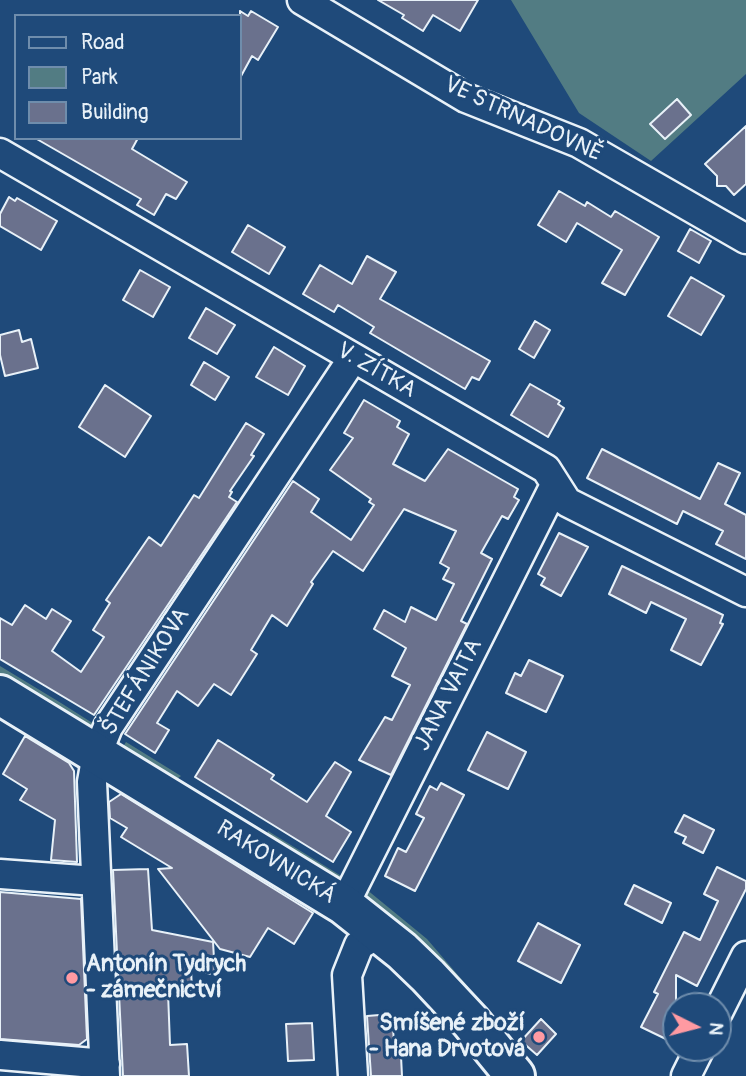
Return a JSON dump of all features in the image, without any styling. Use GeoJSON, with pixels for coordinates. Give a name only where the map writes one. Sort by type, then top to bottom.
{"type":"FeatureCollection","features":[{"type":"Feature","properties":{"kind":"main road","name":"RAKOVNICKÁ"},"geometry":{"type":"LineString","coordinates":[[0,695],[344,905],[402,951],[457,1006],[514,1076]]}},
{"type":"Feature","properties":{"kind":"street","name":"VE STRNADOVNĚ"},"geometry":{"type":"LineString","coordinates":[[302,0],[466,98],[579,143],[744,234]]}},
{"type":"Feature","properties":{"kind":"street","name":"V. ZÍTKA"},"geometry":{"type":"LineString","coordinates":[[0,153],[546,469],[567,502],[746,592]]}},
{"type":"Feature","properties":{"kind":"street","name":"ŠTEFÁNIKOVA"},"geometry":{"type":"LineString","coordinates":[[105,1070],[92,782],[97,754],[107,727],[353,358]]}},
{"type":"Feature","properties":{"kind":"street","name":"JANA VAITA"},"geometry":{"type":"LineString","coordinates":[[344,905],[555,485]]}},
{"type":"Feature","properties":{"kind":"street"},"geometry":{"type":"LineString","coordinates":[[0,874],[95,881]]}},
{"type":"Feature","properties":{"kind":"street"},"geometry":{"type":"LineString","coordinates":[[353,1076],[347,975],[359,945],[380,933]]}},
{"type":"Feature","properties":{"kind":"street"},"geometry":{"type":"LineString","coordinates":[[728,992],[746,956]]}},
{"type":"Feature","properties":{"kind":"street"},"geometry":{"type":"LineString","coordinates":[[0,1055],[105,1070]]}},
{"type":"Feature","properties":{"kind":"green space"},"geometry":{"type":"Polygon","coordinates":[[[511,0],[746,0],[746,74],[651,161],[579,113],[511,0]]]}},
{"type":"Feature","properties":{"kind":"green space"},"geometry":{"type":"Polygon","coordinates":[[[0,666],[94,724],[88,727],[0,678],[0,666]]]}},
{"type":"Feature","properties":{"kind":"green space"},"geometry":{"type":"Polygon","coordinates":[[[126,742],[181,776],[173,782],[121,750],[126,742]]]}},
{"type":"Feature","properties":{"kind":"green space"},"geometry":{"type":"Polygon","coordinates":[[[268,831],[343,877],[334,882],[266,839],[268,831]]]}},
{"type":"Feature","properties":{"kind":"green space"},"geometry":{"type":"Polygon","coordinates":[[[366,889],[427,939],[469,988],[462,990],[363,903],[363,891],[366,889]]]}},
{"type":"Feature","properties":{"kind":"building"},"geometry":{"type":"Polygon","coordinates":[[[378,0],[478,0],[460,31],[433,15],[423,31],[402,18],[404,15],[378,0]]]}},
{"type":"Feature","properties":{"kind":"building"},"geometry":{"type":"Polygon","coordinates":[[[240,11],[248,16],[251,11],[278,27],[258,60],[252,56],[242,74],[242,14],[240,11]]]}},
{"type":"Feature","properties":{"kind":"building"},"geometry":{"type":"Polygon","coordinates":[[[677,99],[691,115],[665,139],[650,124],[677,99]]]}},
{"type":"Feature","properties":{"kind":"building"},"geometry":{"type":"Polygon","coordinates":[[[746,126],[746,184],[734,195],[726,186],[717,186],[717,176],[705,164],[746,126]]]}},
{"type":"Feature","properties":{"kind":"building"},"geometry":{"type":"Polygon","coordinates":[[[38,140],[137,140],[132,149],[187,182],[176,199],[166,194],[154,215],[137,205],[141,199],[38,140]]]}},
{"type":"Feature","properties":{"kind":"building"},"geometry":{"type":"Polygon","coordinates":[[[559,191],[585,206],[587,202],[611,217],[615,211],[659,237],[625,295],[602,283],[622,250],[577,223],[566,242],[538,225],[559,191]]]}},
{"type":"Feature","properties":{"kind":"building"},"geometry":{"type":"Polygon","coordinates":[[[9,197],[15,201],[17,198],[57,221],[41,250],[0,226],[0,214],[9,197]]]}},
{"type":"Feature","properties":{"kind":"building"},"geometry":{"type":"Polygon","coordinates":[[[248,225],[285,247],[269,274],[232,252],[248,225]]]}},
{"type":"Feature","properties":{"kind":"building"},"geometry":{"type":"Polygon","coordinates":[[[690,229],[711,241],[699,263],[678,251],[690,229]]]}},
{"type":"Feature","properties":{"kind":"building"},"geometry":{"type":"Polygon","coordinates":[[[367,256],[396,272],[380,299],[490,361],[479,380],[472,377],[465,389],[370,333],[374,327],[338,305],[334,312],[303,294],[320,265],[352,284],[367,256]]]}},
{"type":"Feature","properties":{"kind":"building"},"geometry":{"type":"Polygon","coordinates":[[[140,270],[170,287],[153,317],[123,300],[140,270]]]}},
{"type":"Feature","properties":{"kind":"building"},"geometry":{"type":"Polygon","coordinates":[[[691,277],[724,296],[701,335],[668,316],[691,277]]]}},
{"type":"Feature","properties":{"kind":"building"},"geometry":{"type":"Polygon","coordinates":[[[206,308],[235,325],[217,354],[189,338],[206,308]]]}},
{"type":"Feature","properties":{"kind":"building"},"geometry":{"type":"Polygon","coordinates":[[[535,321],[550,330],[534,358],[519,349],[535,321]]]}},
{"type":"Feature","properties":{"kind":"building"},"geometry":{"type":"Polygon","coordinates":[[[19,330],[22,342],[31,339],[38,368],[5,376],[0,355],[0,335],[19,330]]]}},
{"type":"Feature","properties":{"kind":"building"},"geometry":{"type":"Polygon","coordinates":[[[274,347],[305,366],[288,395],[256,377],[274,347]]]}},
{"type":"Feature","properties":{"kind":"building"},"geometry":{"type":"Polygon","coordinates":[[[204,362],[229,377],[215,400],[191,385],[204,362]]]}},
{"type":"Feature","properties":{"kind":"building"},"geometry":{"type":"Polygon","coordinates":[[[530,384],[560,401],[558,404],[564,408],[548,437],[511,415],[530,384]]]}},
{"type":"Feature","properties":{"kind":"building"},"geometry":{"type":"Polygon","coordinates":[[[105,385],[151,416],[125,457],[79,427],[105,385]]]}},
{"type":"Feature","properties":{"kind":"building"},"geometry":{"type":"Polygon","coordinates":[[[364,400],[400,421],[397,427],[409,434],[393,464],[425,481],[448,449],[518,489],[514,497],[519,500],[508,519],[502,516],[481,553],[492,559],[461,621],[467,624],[391,775],[359,760],[385,717],[392,720],[410,685],[392,676],[406,648],[374,629],[384,610],[405,622],[411,607],[436,620],[454,584],[443,579],[449,568],[440,563],[456,531],[404,509],[363,571],[333,551],[311,582],[313,584],[287,626],[272,615],[251,650],[257,654],[231,695],[214,684],[198,706],[177,691],[157,723],[169,730],[155,753],[125,734],[293,481],[319,499],[311,512],[351,540],[374,505],[369,502],[371,499],[330,470],[353,438],[344,433],[364,400]]]}},
{"type":"Feature","properties":{"kind":"building"},"geometry":{"type":"Polygon","coordinates":[[[246,423],[264,434],[251,455],[254,456],[230,491],[232,492],[229,497],[237,502],[94,715],[0,659],[0,618],[12,625],[25,605],[46,619],[52,609],[71,621],[52,651],[81,672],[104,637],[93,630],[110,603],[106,600],[149,537],[161,546],[194,495],[199,498],[246,423]]]}},
{"type":"Feature","properties":{"kind":"building"},"geometry":{"type":"Polygon","coordinates":[[[602,449],[700,499],[718,463],[740,473],[725,504],[746,515],[746,559],[716,544],[723,531],[683,511],[677,524],[587,478],[602,449]]]}},
{"type":"Feature","properties":{"kind":"building"},"geometry":{"type":"Polygon","coordinates":[[[559,533],[588,547],[561,596],[541,585],[545,578],[538,574],[559,533]]]}},
{"type":"Feature","properties":{"kind":"building"},"geometry":{"type":"Polygon","coordinates":[[[622,566],[723,615],[720,623],[723,624],[701,665],[671,650],[686,619],[651,602],[646,613],[609,594],[622,566]]]}},
{"type":"Feature","properties":{"kind":"building"},"geometry":{"type":"Polygon","coordinates":[[[529,660],[563,676],[546,712],[506,693],[515,673],[521,676],[529,660]]]}},
{"type":"Feature","properties":{"kind":"building"},"geometry":{"type":"Polygon","coordinates":[[[487,732],[526,752],[508,789],[468,770],[487,732]]]}},
{"type":"Feature","properties":{"kind":"building"},"geometry":{"type":"Polygon","coordinates":[[[25,736],[69,763],[74,771],[77,862],[51,860],[55,820],[20,800],[27,789],[3,774],[25,736]]]}},
{"type":"Feature","properties":{"kind":"building"},"geometry":{"type":"Polygon","coordinates":[[[218,740],[274,775],[271,779],[307,802],[335,762],[351,772],[326,816],[351,832],[333,862],[195,777],[218,740]]]}},
{"type":"Feature","properties":{"kind":"building"},"geometry":{"type":"Polygon","coordinates":[[[441,783],[464,795],[415,891],[385,876],[398,848],[406,852],[424,818],[416,814],[430,786],[437,790],[441,783]]]}},
{"type":"Feature","properties":{"kind":"building"},"geometry":{"type":"Polygon","coordinates":[[[121,794],[313,913],[294,944],[268,928],[250,957],[220,949],[158,869],[172,868],[121,837],[127,828],[110,818],[109,802],[121,794]]]}},
{"type":"Feature","properties":{"kind":"building"},"geometry":{"type":"Polygon","coordinates":[[[684,815],[714,830],[703,853],[683,843],[686,837],[675,832],[684,815]]]}},
{"type":"Feature","properties":{"kind":"building"},"geometry":{"type":"Polygon","coordinates":[[[717,867],[746,881],[746,889],[697,986],[676,975],[676,992],[662,992],[662,1037],[641,1027],[658,994],[654,992],[684,932],[700,940],[718,901],[704,894],[717,867]]]}},
{"type":"Feature","properties":{"kind":"building"},"geometry":{"type":"Polygon","coordinates":[[[148,869],[152,930],[213,942],[215,975],[191,969],[192,990],[168,992],[170,1045],[187,1044],[189,1076],[123,1076],[113,870],[148,869]]]}},
{"type":"Feature","properties":{"kind":"building"},"geometry":{"type":"Polygon","coordinates":[[[634,885],[671,903],[662,923],[625,904],[634,885]]]}},
{"type":"Feature","properties":{"kind":"building"},"geometry":{"type":"Polygon","coordinates":[[[0,892],[81,899],[87,1039],[79,1045],[0,1039],[0,892]]]}},
{"type":"Feature","properties":{"kind":"building"},"geometry":{"type":"Polygon","coordinates":[[[538,923],[580,945],[561,983],[518,961],[538,923]]]}},
{"type":"Feature","properties":{"kind":"building"},"geometry":{"type":"Polygon","coordinates":[[[392,1014],[395,1057],[401,1056],[402,1076],[371,1076],[367,1016],[392,1014]]]}},
{"type":"Feature","properties":{"kind":"building","name":"Smíšené zboží - Hana Drvotová"},"geometry":{"type":"Polygon","coordinates":[[[541,1019],[556,1034],[537,1055],[521,1041],[541,1019]]]}},
{"type":"Feature","properties":{"kind":"building"},"geometry":{"type":"Polygon","coordinates":[[[312,1023],[314,1060],[288,1061],[286,1024],[312,1023]]]}},
{"type":"Feature","properties":{"kind":"place","name":"Antonín Tydrych - zámečnictví"},"geometry":{"type":"Point","coordinates":[72,978]}},
{"type":"Feature","properties":{"kind":"place","name":"Smíšené zboží - Hana Drvotová"},"geometry":{"type":"Point","coordinates":[539,1037]}}]}
